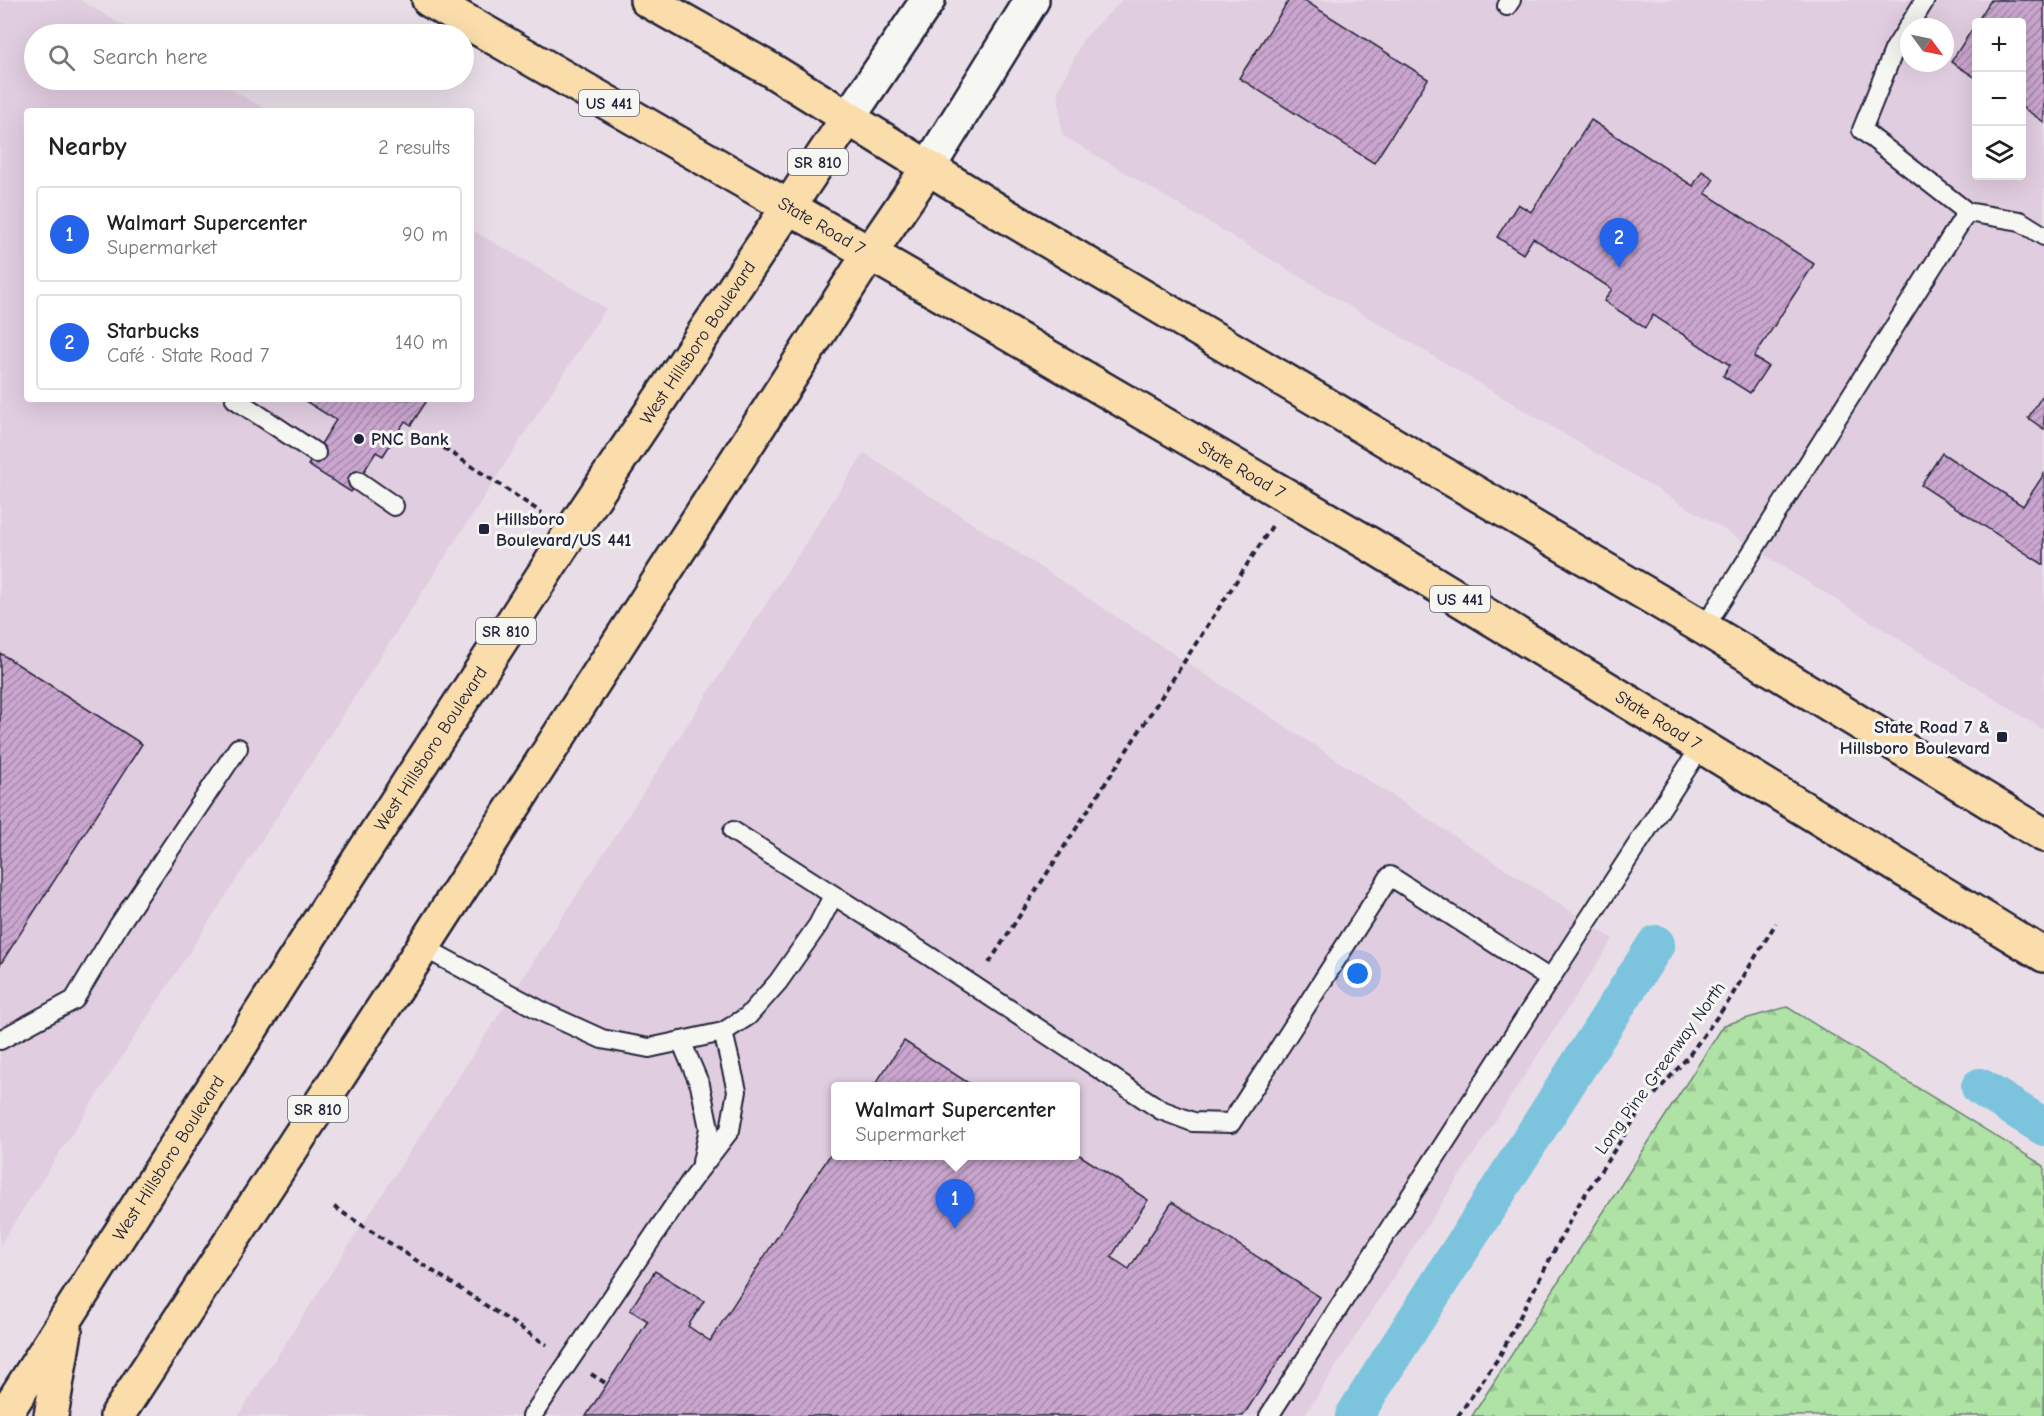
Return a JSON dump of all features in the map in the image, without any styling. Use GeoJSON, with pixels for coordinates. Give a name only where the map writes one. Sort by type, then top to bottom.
{"type":"FeatureCollection","features":[{"type":"Feature","properties":{"kind":"main road","name":"State Road 7"},"geometry":{"type":"LineString","coordinates":[[429,0],[471,24]]}},
{"type":"Feature","properties":{"kind":"main road"},"geometry":{"type":"LineString","coordinates":[[647,0],[771,70],[1003,214],[1704,628],[2044,836]]}},
{"type":"Feature","properties":{"kind":"main road","name":"State Road 7"},"geometry":{"type":"LineString","coordinates":[[474,26],[870,253],[1371,545],[2044,955]]}},
{"type":"Feature","properties":{"kind":"main road","name":"West Hillsboro Boulevard"},"geometry":{"type":"LineString","coordinates":[[4,1416],[330,904],[571,532],[848,118]]}},
{"type":"Feature","properties":{"kind":"main road","name":"SR 810"},"geometry":{"type":"LineString","coordinates":[[117,1416],[423,947],[870,253],[928,168]]}},
{"type":"Feature","properties":{"kind":"main road"},"geometry":{"type":"LineString","coordinates":[[51,1416],[68,1317]]}},
{"type":"Feature","properties":{"kind":"street","name":"West Hillsboro Boulevard"},"geometry":{"type":"LineString","coordinates":[[848,118],[928,0]]}},
{"type":"Feature","properties":{"kind":"street"},"geometry":{"type":"LineString","coordinates":[[928,168],[1032,0]]}},
{"type":"Feature","properties":{"kind":"lane"},"geometry":{"type":"LineString","coordinates":[[1925,0],[1894,50],[1862,130],[1967,212],[2020,221],[2044,236]]}},
{"type":"Feature","properties":{"kind":"lane"},"geometry":{"type":"LineString","coordinates":[[1704,628],[1967,212]]}},
{"type":"Feature","properties":{"kind":"lane"},"geometry":{"type":"LineString","coordinates":[[240,402],[316,453]]}},
{"type":"Feature","properties":{"kind":"lane"},"geometry":{"type":"LineString","coordinates":[[358,481],[394,506]]}},
{"type":"Feature","properties":{"kind":"lane"},"geometry":{"type":"LineString","coordinates":[[1269,1416],[1702,745]]}},
{"type":"Feature","properties":{"kind":"lane"},"geometry":{"type":"LineString","coordinates":[[0,1040],[74,1000],[119,926],[238,748]]}},
{"type":"Feature","properties":{"kind":"lane"},"geometry":{"type":"LineString","coordinates":[[733,831],[1161,1110],[1193,1122],[1231,1123],[1390,876],[1550,979]]}},
{"type":"Feature","properties":{"kind":"lane"},"geometry":{"type":"LineString","coordinates":[[423,947],[547,1014],[602,1039],[649,1048],[723,1032],[748,1016],[778,982],[818,925],[833,896]]}},
{"type":"Feature","properties":{"kind":"lane"},"geometry":{"type":"LineString","coordinates":[[532,1416],[700,1169],[730,1130],[737,1091],[723,1032]]}},
{"type":"Feature","properties":{"kind":"lane"},"geometry":{"type":"LineString","coordinates":[[681,1041],[700,1084],[709,1128],[700,1169]]}},
{"type":"Feature","properties":{"kind":"lane"},"geometry":{"type":"LineString","coordinates":[[0,1413],[4,1416]]}},
{"type":"Feature","properties":{"kind":"path"},"geometry":{"type":"LineString","coordinates":[[435,442],[571,532]]}},
{"type":"Feature","properties":{"kind":"path"},"geometry":{"type":"LineString","coordinates":[[974,986],[1251,560]]}},
{"type":"Feature","properties":{"kind":"path","name":"Long Pine Greenway North"},"geometry":{"type":"LineString","coordinates":[[1458,1416],[1499,1357],[1577,1207],[1640,1111],[1687,1058],[1728,1002],[1776,923]]}},
{"type":"Feature","properties":{"kind":"path"},"geometry":{"type":"LineString","coordinates":[[334,1207],[607,1384]]}},
{"type":"Feature","properties":{"kind":"shaded area"},"geometry":{"type":"Polygon","coordinates":[[[0,0],[80,0],[121,24],[24,24],[24,90],[232,90],[264,108],[24,108],[24,402],[474,402],[474,231],[606,308],[0,1245],[0,0]]]}},
{"type":"Feature","properties":{"kind":"shaded area"},"geometry":{"type":"Polygon","coordinates":[[[1122,0],[2044,0],[2044,730],[1712,522],[1062,135],[1058,91],[1082,41],[1122,0]]]}},
{"type":"Feature","properties":{"kind":"shaded area"},"geometry":{"type":"Polygon","coordinates":[[[864,453],[1613,939],[1304,1416],[238,1416],[864,453]]]}},
{"type":"Feature","properties":{"kind":"green space"},"geometry":{"type":"Polygon","coordinates":[[[1787,1007],[2044,1166],[2044,1416],[1472,1416],[1724,1025],[1787,1007]]]}},
{"type":"Feature","properties":{"kind":"building"},"geometry":{"type":"Polygon","coordinates":[[[1289,0],[1304,0],[1428,79],[1374,163],[1239,78],[1289,0]]]}},
{"type":"Feature","properties":{"kind":"building"},"geometry":{"type":"Polygon","coordinates":[[[1991,0],[2044,0],[2044,122],[2026,110],[2026,18],[1980,18],[1991,0]]]}},
{"type":"Feature","properties":{"kind":"building"},"geometry":{"type":"Polygon","coordinates":[[[1972,29],[1972,75],[1954,64],[1954,57],[1972,29]]]}},
{"type":"Feature","properties":{"kind":"building"},"geometry":{"type":"Polygon","coordinates":[[[1591,120],[1693,186],[1702,171],[1714,179],[1705,193],[1814,264],[1754,357],[1768,366],[1750,393],[1723,376],[1730,365],[1653,315],[1645,328],[1604,301],[1612,289],[1533,238],[1523,254],[1497,237],[1518,204],[1531,212],[1591,120]]]}},
{"type":"Feature","properties":{"kind":"building"},"geometry":{"type":"Polygon","coordinates":[[[2044,393],[2044,429],[2028,418],[2044,393]]]}},
{"type":"Feature","properties":{"kind":"building","name":"PNC Bank"},"geometry":{"type":"Polygon","coordinates":[[[307,402],[426,402],[411,425],[405,421],[383,456],[376,452],[351,492],[308,465],[336,420],[307,402]]]}},
{"type":"Feature","properties":{"kind":"building"},"geometry":{"type":"Polygon","coordinates":[[[1942,453],[2023,506],[2044,474],[2044,565],[1921,485],[1942,453]]]}},
{"type":"Feature","properties":{"kind":"building"},"geometry":{"type":"Polygon","coordinates":[[[0,653],[142,744],[0,965],[0,653]]]}},
{"type":"Feature","properties":{"kind":"building"},"geometry":{"type":"Polygon","coordinates":[[[904,1041],[967,1082],[877,1082],[904,1041]]]}},
{"type":"Feature","properties":{"kind":"building"},"geometry":{"type":"Polygon","coordinates":[[[831,1153],[831,1160],[1080,1160],[1080,1155],[1148,1200],[1111,1257],[1129,1269],[1172,1202],[1320,1297],[1243,1416],[586,1416],[648,1321],[630,1310],[655,1271],[704,1301],[688,1326],[710,1341],[831,1153]]]}},
{"type":"Feature","properties":{"kind":"waterway"},"geometry":{"type":"LineString","coordinates":[[1354,1416],[1656,944]]}},
{"type":"Feature","properties":{"kind":"waterway"},"geometry":{"type":"LineString","coordinates":[[1980,1087],[2044,1127]]}},
{"type":"Feature","properties":{"kind":"place","name":"Starbucks"},"geometry":{"type":"Point","coordinates":[1619,268]}},
{"type":"Feature","properties":{"kind":"place","name":"PNC Bank"},"geometry":{"type":"Point","coordinates":[359,439]}},
{"type":"Feature","properties":{"kind":"place","name":"Hillsboro Boulevard/US 441"},"geometry":{"type":"Point","coordinates":[484,529]}},
{"type":"Feature","properties":{"kind":"place","name":"State Road 7 & Hillsboro Boulevard"},"geometry":{"type":"Point","coordinates":[2002,737]}},
{"type":"Feature","properties":{"kind":"place","name":"Walmart Supercenter"},"geometry":{"type":"Point","coordinates":[955,1229]}}]}
